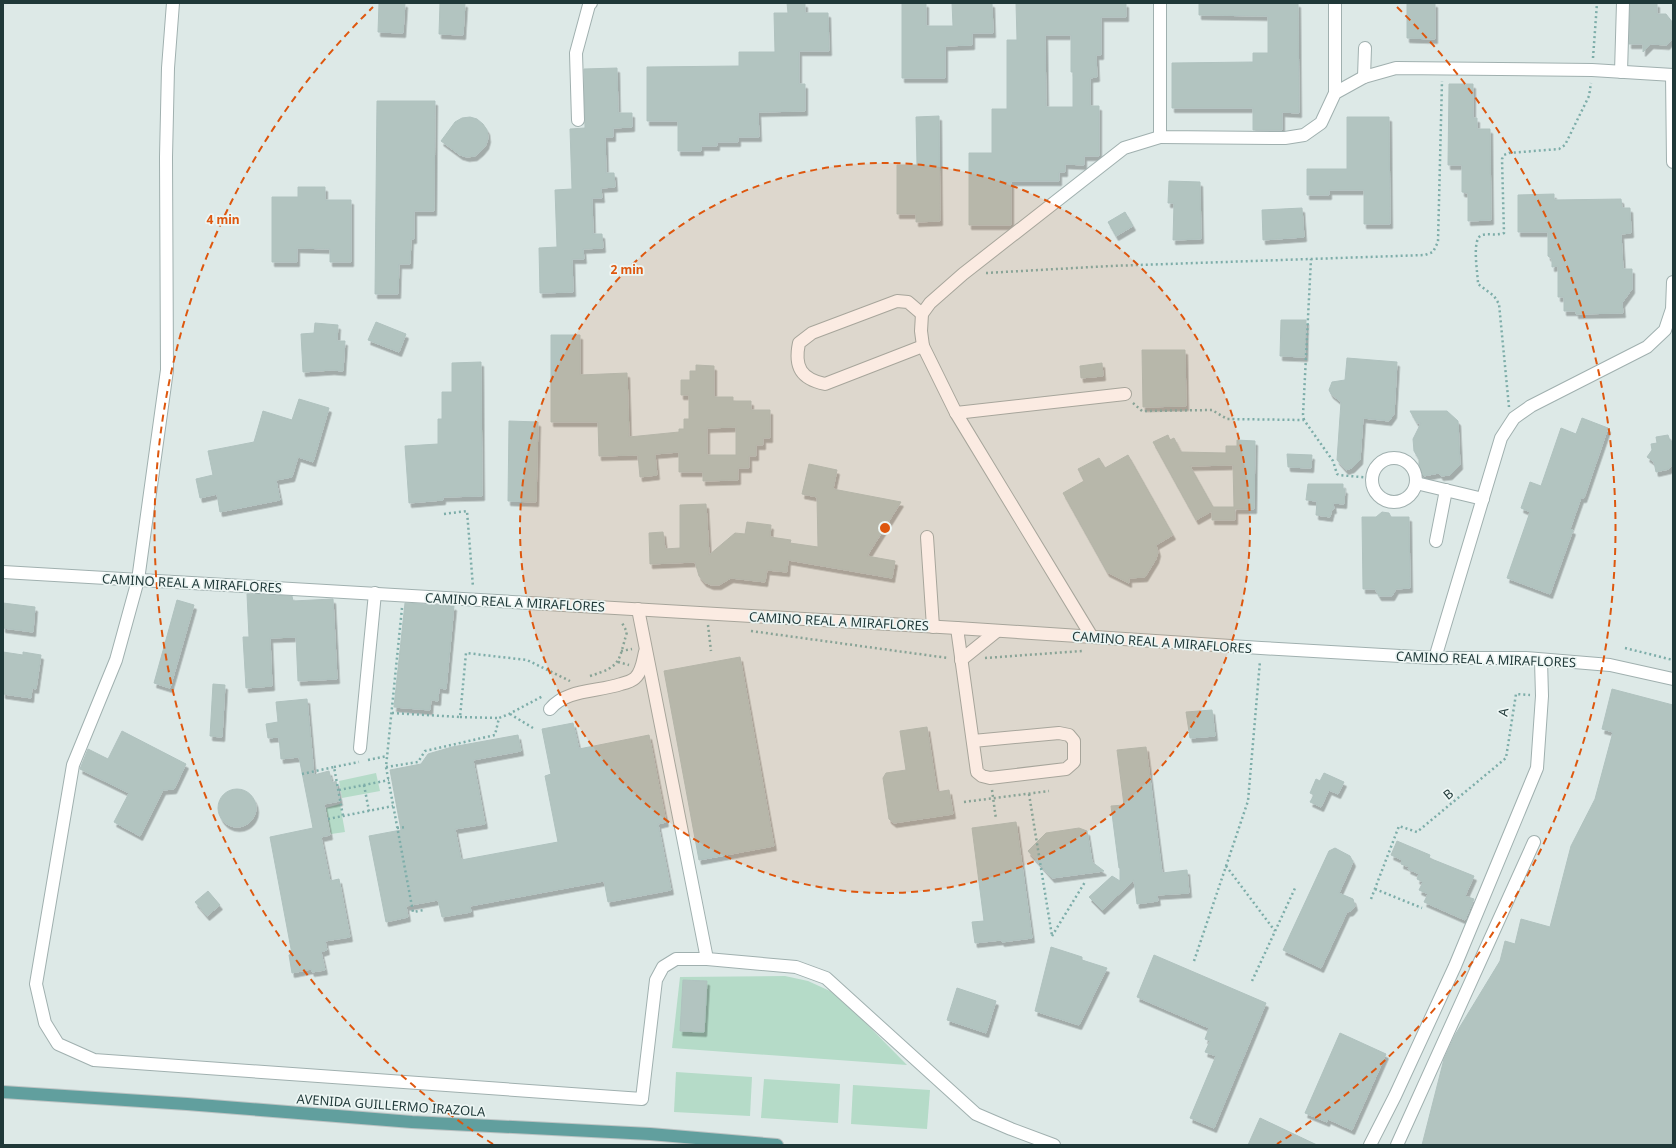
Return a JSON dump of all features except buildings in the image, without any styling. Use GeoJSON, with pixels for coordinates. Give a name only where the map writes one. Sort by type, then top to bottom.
{"type":"FeatureCollection","features":[{"type":"Feature","properties":{"kind":"main road","name":"AVENIDA GUILLERMO IRAZOLA"},"geometry":{"type":"LineString","coordinates":[[3,1092],[187,1104],[412,1122],[650,1134],[777,1145]]}},
{"type":"Feature","properties":{"kind":"lane"},"geometry":{"type":"LineString","coordinates":[[173,3],[168,68],[166,157],[167,370],[138,580],[116,660],[73,765],[36,984],[46,1023],[58,1044],[94,1060],[642,1099],[656,980],[663,967],[676,959],[707,959],[796,967],[826,978],[976,1114],[1054,1145]]}},
{"type":"Feature","properties":{"kind":"lane"},"geometry":{"type":"LineString","coordinates":[[578,120],[576,53],[589,5],[591,3]]}},
{"type":"Feature","properties":{"kind":"lane"},"geometry":{"type":"LineString","coordinates":[[1160,3],[1160,137]]}},
{"type":"Feature","properties":{"kind":"lane"},"geometry":{"type":"LineString","coordinates":[[1092,637],[956,413],[923,346],[920,331],[922,314],[930,303],[963,274],[1124,148],[1160,137],[1284,138],[1304,135],[1321,123],[1335,93],[1335,3]]}},
{"type":"Feature","properties":{"kind":"lane"},"geometry":{"type":"LineString","coordinates":[[1621,72],[1623,3]]}},
{"type":"Feature","properties":{"kind":"lane"},"geometry":{"type":"LineString","coordinates":[[1364,77],[1365,48]]}},
{"type":"Feature","properties":{"kind":"lane"},"geometry":{"type":"LineString","coordinates":[[1335,93],[1364,77],[1396,68],[1592,70],[1673,75],[1673,162]]}},
{"type":"Feature","properties":{"kind":"lane"},"geometry":{"type":"LineString","coordinates":[[1435,658],[1501,438],[1514,418],[1531,406],[1647,347],[1665,330],[1672,309],[1673,282]]}},
{"type":"Feature","properties":{"kind":"lane"},"geometry":{"type":"LineString","coordinates":[[922,314],[908,302],[897,301],[812,333],[799,343],[796,356],[801,371],[811,381],[825,384],[923,346]]}},
{"type":"Feature","properties":{"kind":"lane"},"geometry":{"type":"LineString","coordinates":[[956,413],[1125,394]]}},
{"type":"Feature","properties":{"kind":"lane"},"geometry":{"type":"LineString","coordinates":[[1396,457],[1403,459],[1413,468],[1416,475],[1416,483],[1414,491],[1409,497],[1402,501],[1387,501],[1380,498],[1372,486],[1373,472],[1377,465],[1388,458],[1396,457]]}},
{"type":"Feature","properties":{"kind":"lane"},"geometry":{"type":"LineString","coordinates":[[1416,483],[1483,499]]}},
{"type":"Feature","properties":{"kind":"lane"},"geometry":{"type":"LineString","coordinates":[[1436,541],[1446,490]]}},
{"type":"Feature","properties":{"kind":"lane"},"geometry":{"type":"LineString","coordinates":[[927,537],[933,627]]}},
{"type":"Feature","properties":{"kind":"lane","name":"CAMINO REAL A MIRAFLORES"},"geometry":{"type":"LineString","coordinates":[[3,572],[375,593],[1435,658],[1526,658],[1610,665],[1673,679]]}},
{"type":"Feature","properties":{"kind":"lane"},"geometry":{"type":"LineString","coordinates":[[360,748],[375,593]]}},
{"type":"Feature","properties":{"kind":"lane"},"geometry":{"type":"LineString","coordinates":[[638,609],[707,959]]}},
{"type":"Feature","properties":{"kind":"lane"},"geometry":{"type":"LineString","coordinates":[[957,628],[961,660],[973,741],[978,772],[982,776],[990,778],[1066,770],[1074,762],[1074,741],[1069,735],[1059,733],[973,741]]}},
{"type":"Feature","properties":{"kind":"lane"},"geometry":{"type":"LineString","coordinates":[[961,660],[997,631]]}},
{"type":"Feature","properties":{"kind":"lane"},"geometry":{"type":"LineString","coordinates":[[550,709],[556,702],[565,697],[613,687],[635,678],[641,668],[646,647]]}},
{"type":"Feature","properties":{"kind":"lane"},"geometry":{"type":"LineString","coordinates":[[1370,1145],[1395,1096],[1455,966],[1537,768],[1542,696],[1541,660]]}},
{"type":"Feature","properties":{"kind":"lane"},"geometry":{"type":"LineString","coordinates":[[1397,1145],[1534,842]]}},
{"type":"Feature","properties":{"kind":"path"},"geometry":{"type":"LineString","coordinates":[[1511,423],[1499,304],[1494,296],[1478,284],[1475,244],[1478,237],[1482,235],[1499,235],[1504,233],[1502,159],[1504,155],[1509,153],[1558,149],[1565,145],[1589,96],[1597,3]]}},
{"type":"Feature","properties":{"kind":"path"},"geometry":{"type":"LineString","coordinates":[[963,274],[1110,266],[1425,254],[1433,252],[1438,242],[1442,69]]}},
{"type":"Feature","properties":{"kind":"path"},"geometry":{"type":"LineString","coordinates":[[1311,259],[1303,415],[1304,420],[1333,461],[1339,476],[1372,478]]}},
{"type":"Feature","properties":{"kind":"path"},"geometry":{"type":"LineString","coordinates":[[1125,394],[1142,411],[1212,410],[1227,419],[1304,420]]}},
{"type":"Feature","properties":{"kind":"path"},"geometry":{"type":"LineString","coordinates":[[444,514],[467,512],[474,599]]}},
{"type":"Feature","properties":{"kind":"path"},"geometry":{"type":"LineString","coordinates":[[402,607],[386,767],[413,912],[424,910]]}},
{"type":"Feature","properties":{"kind":"path"},"geometry":{"type":"LineString","coordinates":[[584,677],[611,669],[618,662],[627,632],[620,620]]}},
{"type":"Feature","properties":{"kind":"path"},"geometry":{"type":"LineString","coordinates":[[708,625],[711,651]]}},
{"type":"Feature","properties":{"kind":"path"},"geometry":{"type":"LineString","coordinates":[[748,630],[961,660]]}},
{"type":"Feature","properties":{"kind":"path"},"geometry":{"type":"LineString","coordinates":[[984,658],[1090,650],[1092,637]]}},
{"type":"Feature","properties":{"kind":"path"},"geometry":{"type":"LineString","coordinates":[[1194,961],[1248,800],[1261,648]]}},
{"type":"Feature","properties":{"kind":"path"},"geometry":{"type":"LineString","coordinates":[[1625,648],[1673,660]]}},
{"type":"Feature","properties":{"kind":"path"},"geometry":{"type":"LineString","coordinates":[[460,717],[466,653],[527,660],[570,681]]}},
{"type":"Feature","properties":{"kind":"path"},"geometry":{"type":"LineString","coordinates":[[563,685],[577,679]]}},
{"type":"Feature","properties":{"kind":"path"},"geometry":{"type":"LineString","coordinates":[[392,713],[499,718],[550,692]]}},
{"type":"Feature","properties":{"kind":"path","name":"A"},"geometry":{"type":"LineString","coordinates":[[1506,758],[1516,694],[1542,696]]}},
{"type":"Feature","properties":{"kind":"path"},"geometry":{"type":"LineString","coordinates":[[509,714],[533,728]]}},
{"type":"Feature","properties":{"kind":"path"},"geometry":{"type":"LineString","coordinates":[[386,767],[418,762],[425,751],[495,735],[499,718]]}},
{"type":"Feature","properties":{"kind":"path","name":"B"},"geometry":{"type":"LineString","coordinates":[[1375,889],[1399,826],[1417,832],[1506,758]]}},
{"type":"Feature","properties":{"kind":"path"},"geometry":{"type":"LineString","coordinates":[[302,774],[334,767],[343,816]]}},
{"type":"Feature","properties":{"kind":"path"},"geometry":{"type":"LineString","coordinates":[[990,778],[996,819]]}},
{"type":"Feature","properties":{"kind":"path"},"geometry":{"type":"LineString","coordinates":[[339,790],[388,780]]}},
{"type":"Feature","properties":{"kind":"path"},"geometry":{"type":"LineString","coordinates":[[364,785],[369,811]]}},
{"type":"Feature","properties":{"kind":"path"},"geometry":{"type":"LineString","coordinates":[[964,802],[1049,791]]}},
{"type":"Feature","properties":{"kind":"path"},"geometry":{"type":"LineString","coordinates":[[1029,794],[1052,936],[1085,882]]}},
{"type":"Feature","properties":{"kind":"path"},"geometry":{"type":"LineString","coordinates":[[328,819],[393,806]]}},
{"type":"Feature","properties":{"kind":"path"},"geometry":{"type":"LineString","coordinates":[[398,828],[406,826]]}},
{"type":"Feature","properties":{"kind":"path"},"geometry":{"type":"LineString","coordinates":[[1226,866],[1275,931]]}},
{"type":"Feature","properties":{"kind":"path"},"geometry":{"type":"LineString","coordinates":[[1252,981],[1296,886]]}},
{"type":"Feature","properties":{"kind":"path"},"geometry":{"type":"LineString","coordinates":[[1371,899],[1375,889],[1422,908]]}},
{"type":"Feature","properties":{"kind":"green space"},"geometry":{"type":"Polygon","coordinates":[[[376,773],[380,791],[342,798],[339,781],[376,773]]]}},
{"type":"Feature","properties":{"kind":"green space"},"geometry":{"type":"Polygon","coordinates":[[[340,804],[345,832],[331,834],[326,808],[340,804]]]}},
{"type":"Feature","properties":{"kind":"green space"},"geometry":{"type":"Polygon","coordinates":[[[785,976],[808,981],[830,991],[846,1003],[907,1065],[672,1048],[680,977],[785,976]]]}},
{"type":"Feature","properties":{"kind":"green space"},"geometry":{"type":"Polygon","coordinates":[[[676,1072],[752,1077],[750,1116],[674,1112],[676,1072]]]}},
{"type":"Feature","properties":{"kind":"green space"},"geometry":{"type":"Polygon","coordinates":[[[764,1079],[840,1084],[838,1123],[761,1118],[764,1079]]]}},
{"type":"Feature","properties":{"kind":"green space"},"geometry":{"type":"Polygon","coordinates":[[[853,1085],[930,1090],[927,1129],[851,1124],[853,1085]]]}}]}
